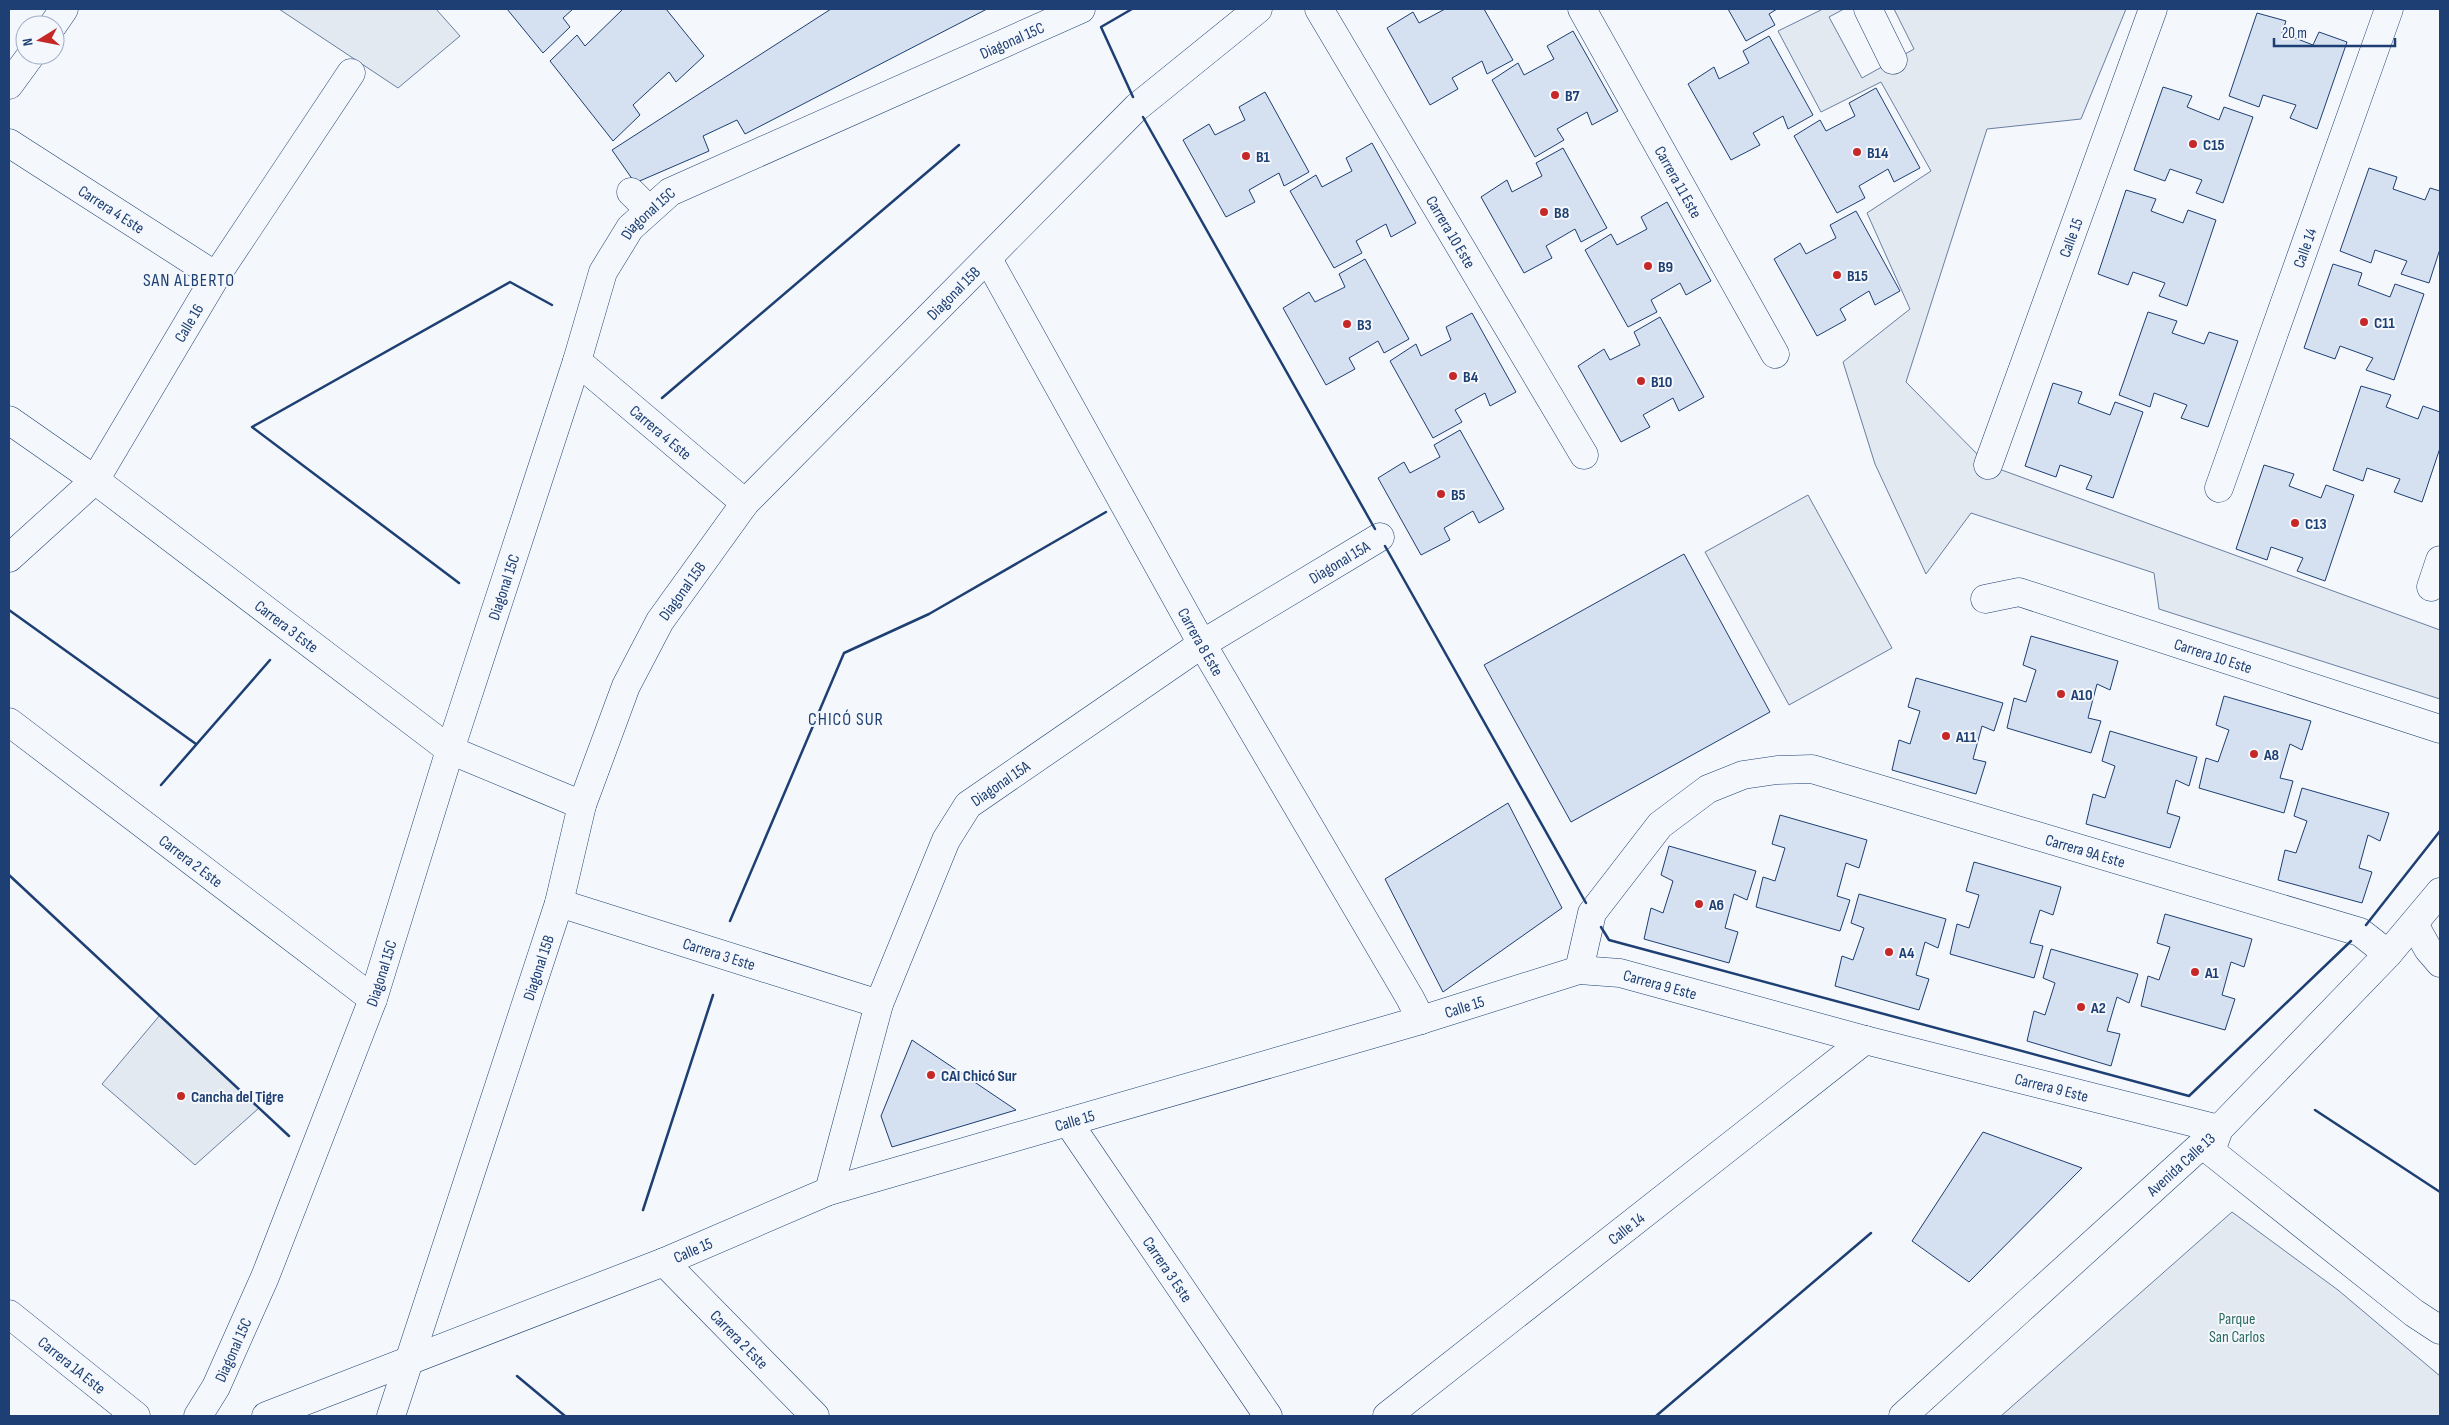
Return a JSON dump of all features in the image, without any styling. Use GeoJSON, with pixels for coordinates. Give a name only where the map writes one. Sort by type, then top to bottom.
{"type":"FeatureCollection","features":[{"type":"Feature","properties":{"kind":"street","name":"Diagonal 15C"},"geometry":{"type":"LineString","coordinates":[[198,1416],[216,1387],[265,1277],[373,999],[450,750],[577,361],[603,272],[630,228],[640,201],[670,192],[1081,9]]}},
{"type":"Feature","properties":{"kind":"street","name":"Diagonal 15B"},"geometry":{"type":"LineString","coordinates":[[391,1416],[559,903],[582,805],[626,686],[660,620],[745,503],[1137,107],[1258,9]]}},
{"type":"Feature","properties":{"kind":"street","name":"Carrera 10 Este"},"geometry":{"type":"LineString","coordinates":[[1319,9],[1584,455]]}},
{"type":"Feature","properties":{"kind":"street","name":"Carrera 11 Este"},"geometry":{"type":"LineString","coordinates":[[1582,9],[1775,354]]}},
{"type":"Feature","properties":{"kind":"street"},"geometry":{"type":"LineString","coordinates":[[1868,9],[1893,60]]}},
{"type":"Feature","properties":{"kind":"street","name":"Calle 15"},"geometry":{"type":"LineString","coordinates":[[1988,465],[2152,9]]}},
{"type":"Feature","properties":{"kind":"street","name":"Calle 14"},"geometry":{"type":"LineString","coordinates":[[2219,488],[2389,9]]}},
{"type":"Feature","properties":{"kind":"street"},"geometry":{"type":"LineString","coordinates":[[9,85],[24,65]]}},
{"type":"Feature","properties":{"kind":"street","name":"Calle 16"},"geometry":{"type":"LineString","coordinates":[[9,558],[95,480],[216,276],[351,74]]}},
{"type":"Feature","properties":{"kind":"street","name":"Carrera 4 Este"},"geometry":{"type":"LineString","coordinates":[[9,143],[216,276]]}},
{"type":"Feature","properties":{"kind":"street","name":"Carrera 8 Este"},"geometry":{"type":"LineString","coordinates":[[988,258],[1202,644],[1410,998],[1421,1020]]}},
{"type":"Feature","properties":{"kind":"street","name":"Carrera 4 Este"},"geometry":{"type":"LineString","coordinates":[[577,361],[745,503]]}},
{"type":"Feature","properties":{"kind":"street","name":"Carrera 3 Este"},"geometry":{"type":"LineString","coordinates":[[9,420],[95,480],[450,750],[582,805]]}},
{"type":"Feature","properties":{"kind":"street","name":"Diagonal 15A"},"geometry":{"type":"LineString","coordinates":[[829,1192],[879,1004],[946,840],[968,805],[1202,644],[1380,538]]}},
{"type":"Feature","properties":{"kind":"street"},"geometry":{"type":"LineString","coordinates":[[2431,587],[2440,560]]}},
{"type":"Feature","properties":{"kind":"street","name":"Carrera 10 Este"},"geometry":{"type":"LineString","coordinates":[[1985,599],[2019,592],[2440,729]]}},
{"type":"Feature","properties":{"kind":"street","name":"Carrera 2 Este"},"geometry":{"type":"LineString","coordinates":[[9,722],[373,999]]}},
{"type":"Feature","properties":{"kind":"street","name":"Carrera 9A Este"},"geometry":{"type":"LineString","coordinates":[[1579,970],[1592,913],[1660,824],[1708,789],[1744,775],[1777,770],[1812,769],[2360,932],[2388,954]]}},
{"type":"Feature","properties":{"kind":"street","name":"Avenida Calle 13"},"geometry":{"type":"LineString","coordinates":[[1903,1416],[2219,1129],[2388,954],[2440,892]]}},
{"type":"Feature","properties":{"kind":"street","name":"Carrera 3 Este"},"geometry":{"type":"LineString","coordinates":[[559,903],[879,1004]]}},
{"type":"Feature","properties":{"kind":"street"},"geometry":{"type":"LineString","coordinates":[[2414,924],[2428,949],[2440,963]]}},
{"type":"Feature","properties":{"kind":"street","name":"Calle 15"},"geometry":{"type":"LineString","coordinates":[[266,1416],[664,1262],[829,1192],[1421,1020],[1579,970]]}},
{"type":"Feature","properties":{"kind":"street","name":"Carrera 9 Este"},"geometry":{"type":"LineString","coordinates":[[1579,970],[1620,973],[1865,1040],[2219,1129]]}},
{"type":"Feature","properties":{"kind":"street","name":"Calle 14"},"geometry":{"type":"LineString","coordinates":[[1387,1416],[1865,1040]]}},
{"type":"Feature","properties":{"kind":"street","name":"Carrera 3 Este"},"geometry":{"type":"LineString","coordinates":[[1068,1122],[1268,1416]]}},
{"type":"Feature","properties":{"kind":"street"},"geometry":{"type":"LineString","coordinates":[[2219,1129],[2211,1151],[2213,1153],[2414,1313],[2440,1330]]}},
{"type":"Feature","properties":{"kind":"street","name":"Carrera 2 Este"},"geometry":{"type":"LineString","coordinates":[[664,1262],[814,1416]]}},
{"type":"Feature","properties":{"kind":"street","name":"Carrera 1A Este"},"geometry":{"type":"LineString","coordinates":[[9,1314],[136,1416]]}},
{"type":"Feature","properties":{"kind":"green space"},"geometry":{"type":"Polygon","coordinates":[[[279,9],[436,9],[460,36],[398,88],[279,9]]]}},
{"type":"Feature","properties":{"kind":"green space"},"geometry":{"type":"Polygon","coordinates":[[[1823,9],[1844,9],[1829,17],[1862,78],[1914,49],[1894,9],[2126,9],[2081,119],[1987,129],[1906,382],[1988,465],[2440,630],[2440,699],[2159,609],[2154,573],[1971,513],[1926,574],[1875,464],[1843,362],[1910,309],[1867,213],[1931,171],[1881,82],[1821,112],[1778,31],[1823,9]]]}},
{"type":"Feature","properties":{"kind":"green space"},"geometry":{"type":"Polygon","coordinates":[[[1808,495],[1892,648],[1789,705],[1705,552],[1808,495]]]}},
{"type":"Feature","properties":{"kind":"green space","name":"Cancha del Tigre"},"geometry":{"type":"Polygon","coordinates":[[[160,1015],[259,1108],[195,1165],[102,1084],[160,1015]]]}},
{"type":"Feature","properties":{"kind":"green space","name":"Parque San Carlos"},"geometry":{"type":"Polygon","coordinates":[[[2232,1212],[2338,1290],[2440,1376],[2440,1416],[2001,1416],[2232,1212]]]}},
{"type":"Feature","properties":{"kind":"building"},"geometry":{"type":"Polygon","coordinates":[[[507,9],[573,9],[563,18],[570,27],[543,53],[507,9]]]}},
{"type":"Feature","properties":{"kind":"building"},"geometry":{"type":"Polygon","coordinates":[[[623,9],[666,9],[704,56],[676,82],[669,72],[633,105],[640,115],[613,141],[550,61],[577,35],[585,46],[623,9]]]}},
{"type":"Feature","properties":{"kind":"building"},"geometry":{"type":"Polygon","coordinates":[[[831,9],[987,9],[745,134],[737,120],[703,136],[709,151],[635,183],[612,150],[831,9]]]}},
{"type":"Feature","properties":{"kind":"building"},"geometry":{"type":"Polygon","coordinates":[[[1445,9],[1484,9],[1513,60],[1487,74],[1482,61],[1452,78],[1458,89],[1430,105],[1387,28],[1413,12],[1419,23],[1445,9]]]}},
{"type":"Feature","properties":{"kind":"building"},"geometry":{"type":"Polygon","coordinates":[[[1728,9],[1777,9],[1769,14],[1775,25],[1746,41],[1728,9]]]}},
{"type":"Feature","properties":{"kind":"building"},"geometry":{"type":"Polygon","coordinates":[[[2257,13],[2286,21],[2282,33],[2313,45],[2319,32],[2347,42],[2317,129],[2290,118],[2296,105],[2263,95],[2259,107],[2229,96],[2257,13]]]}},
{"type":"Feature","properties":{"kind":"building","name":"B7"},"geometry":{"type":"Polygon","coordinates":[[[1573,31],[1618,111],[1592,125],[1587,112],[1557,129],[1564,140],[1535,157],[1492,80],[1518,63],[1524,75],[1554,59],[1547,46],[1573,31]]]}},
{"type":"Feature","properties":{"kind":"building"},"geometry":{"type":"Polygon","coordinates":[[[1769,36],[1813,115],[1788,129],[1783,116],[1753,133],[1760,145],[1731,160],[1688,84],[1714,67],[1719,79],[1749,63],[1743,51],[1769,36]]]}},
{"type":"Feature","properties":{"kind":"building","name":"C15"},"geometry":{"type":"Polygon","coordinates":[[[2163,87],[2192,96],[2187,107],[2219,120],[2224,107],[2253,117],[2223,203],[2196,193],[2202,180],[2170,169],[2165,181],[2134,170],[2163,87]]]}},
{"type":"Feature","properties":{"kind":"building","name":"B14"},"geometry":{"type":"Polygon","coordinates":[[[1876,88],[1920,168],[1894,182],[1888,169],[1859,186],[1865,198],[1837,213],[1794,136],[1820,120],[1826,131],[1855,116],[1849,103],[1876,88]]]}},
{"type":"Feature","properties":{"kind":"building","name":"B1"},"geometry":{"type":"Polygon","coordinates":[[[1265,92],[1309,172],[1284,186],[1279,173],[1249,190],[1255,202],[1226,217],[1183,140],[1209,124],[1215,135],[1245,120],[1239,107],[1265,92]]]}},
{"type":"Feature","properties":{"kind":"building"},"geometry":{"type":"Polygon","coordinates":[[[1372,143],[1416,223],[1391,237],[1386,224],[1356,241],[1362,253],[1334,268],[1290,191],[1316,175],[1322,187],[1352,171],[1346,158],[1372,143]]]}},
{"type":"Feature","properties":{"kind":"building","name":"B8"},"geometry":{"type":"Polygon","coordinates":[[[1563,148],[1607,228],[1581,242],[1575,229],[1546,246],[1552,258],[1524,273],[1481,197],[1507,180],[1512,192],[1542,176],[1536,163],[1563,148]]]}},
{"type":"Feature","properties":{"kind":"building"},"geometry":{"type":"Polygon","coordinates":[[[2369,168],[2397,177],[2393,189],[2425,200],[2430,188],[2440,191],[2440,249],[2429,283],[2401,274],[2407,261],[2375,250],[2371,263],[2340,251],[2369,168]]]}},
{"type":"Feature","properties":{"kind":"building"},"geometry":{"type":"Polygon","coordinates":[[[2126,190],[2156,199],[2151,211],[2183,223],[2188,210],[2216,220],[2187,306],[2159,296],[2165,283],[2133,272],[2128,285],[2098,274],[2126,190]]]}},
{"type":"Feature","properties":{"kind":"building","name":"B9"},"geometry":{"type":"Polygon","coordinates":[[[1667,202],[1711,281],[1686,295],[1680,283],[1651,300],[1657,312],[1628,327],[1585,250],[1611,234],[1617,245],[1647,229],[1641,217],[1667,202]]]}},
{"type":"Feature","properties":{"kind":"building","name":"B15"},"geometry":{"type":"Polygon","coordinates":[[[1856,211],[1900,291],[1875,305],[1869,291],[1840,309],[1846,320],[1817,336],[1774,259],[1800,243],[1806,254],[1836,238],[1830,225],[1856,211]]]}},
{"type":"Feature","properties":{"kind":"building","name":"B3"},"geometry":{"type":"Polygon","coordinates":[[[1365,259],[1409,339],[1384,353],[1378,341],[1349,358],[1355,369],[1326,385],[1283,308],[1309,292],[1315,302],[1345,287],[1339,274],[1365,259]]]}},
{"type":"Feature","properties":{"kind":"building","name":"C11"},"geometry":{"type":"Polygon","coordinates":[[[2333,264],[2362,273],[2358,285],[2390,297],[2395,284],[2424,294],[2394,380],[2366,370],[2373,358],[2340,346],[2335,359],[2304,348],[2333,264]]]}},
{"type":"Feature","properties":{"kind":"building"},"geometry":{"type":"Polygon","coordinates":[[[2148,312],[2177,321],[2172,333],[2204,344],[2209,332],[2238,341],[2208,427],[2181,418],[2187,405],[2154,393],[2150,407],[2119,395],[2148,312]]]}},
{"type":"Feature","properties":{"kind":"building","name":"B4"},"geometry":{"type":"Polygon","coordinates":[[[1472,313],[1516,392],[1490,406],[1485,393],[1455,410],[1462,422],[1433,438],[1390,361],[1416,344],[1421,356],[1451,340],[1446,327],[1472,313]]]}},
{"type":"Feature","properties":{"kind":"building","name":"B10"},"geometry":{"type":"Polygon","coordinates":[[[1660,317],[1704,397],[1679,411],[1673,398],[1643,415],[1650,427],[1621,442],[1578,366],[1604,349],[1610,360],[1640,345],[1634,332],[1660,317]]]}},
{"type":"Feature","properties":{"kind":"building"},"geometry":{"type":"Polygon","coordinates":[[[2053,383],[2082,392],[2078,403],[2110,415],[2115,402],[2143,412],[2113,498],[2086,489],[2092,476],[2060,465],[2056,477],[2025,466],[2053,383]]]}},
{"type":"Feature","properties":{"kind":"building"},"geometry":{"type":"Polygon","coordinates":[[[2361,386],[2391,395],[2386,407],[2418,419],[2423,406],[2440,412],[2440,448],[2422,502],[2394,492],[2400,479],[2367,468],[2363,481],[2333,470],[2361,386]]]}},
{"type":"Feature","properties":{"kind":"building","name":"B5"},"geometry":{"type":"Polygon","coordinates":[[[1460,430],[1504,509],[1479,523],[1473,511],[1444,528],[1450,540],[1421,555],[1378,478],[1404,462],[1410,473],[1440,457],[1434,445],[1460,430]]]}},
{"type":"Feature","properties":{"kind":"building","name":"C13"},"geometry":{"type":"Polygon","coordinates":[[[2264,465],[2294,474],[2289,486],[2321,498],[2326,485],[2354,495],[2325,581],[2297,571],[2303,558],[2271,547],[2267,560],[2236,549],[2264,465]]]}},
{"type":"Feature","properties":{"kind":"building"},"geometry":{"type":"Polygon","coordinates":[[[1684,554],[1770,712],[1571,822],[1484,665],[1684,554]]]}},
{"type":"Feature","properties":{"kind":"building","name":"A10"},"geometry":{"type":"Polygon","coordinates":[[[2031,636],[2118,661],[2110,690],[2097,684],[2088,718],[2101,721],[2091,753],[2007,728],[2014,698],[2026,702],[2036,670],[2023,665],[2031,636]]]}},
{"type":"Feature","properties":{"kind":"building","name":"A11"},"geometry":{"type":"Polygon","coordinates":[[[1916,678],[2003,703],[1994,731],[1982,726],[1973,759],[1986,762],[1976,794],[1892,770],[1899,740],[1910,744],[1920,711],[1908,707],[1916,678]]]}},
{"type":"Feature","properties":{"kind":"building","name":"A8"},"geometry":{"type":"Polygon","coordinates":[[[2224,696],[2311,721],[2302,750],[2290,744],[2280,778],[2293,781],[2284,813],[2199,788],[2206,758],[2218,762],[2229,730],[2216,725],[2224,696]]]}},
{"type":"Feature","properties":{"kind":"building"},"geometry":{"type":"Polygon","coordinates":[[[2110,731],[2197,757],[2189,786],[2176,780],[2167,813],[2180,817],[2170,848],[2086,824],[2093,794],[2105,798],[2115,766],[2102,761],[2110,731]]]}},
{"type":"Feature","properties":{"kind":"building"},"geometry":{"type":"Polygon","coordinates":[[[2302,788],[2389,813],[2380,841],[2368,835],[2359,868],[2372,872],[2362,903],[2278,880],[2285,850],[2296,853],[2307,821],[2294,816],[2302,788]]]}},
{"type":"Feature","properties":{"kind":"building"},"geometry":{"type":"Polygon","coordinates":[[[1508,803],[1562,908],[1443,992],[1385,879],[1508,803]]]}},
{"type":"Feature","properties":{"kind":"building"},"geometry":{"type":"Polygon","coordinates":[[[1780,815],[1867,840],[1859,868],[1846,863],[1837,896],[1850,900],[1840,931],[1756,907],[1763,877],[1775,881],[1785,848],[1772,844],[1780,815]]]}},
{"type":"Feature","properties":{"kind":"building","name":"A6"},"geometry":{"type":"Polygon","coordinates":[[[1669,846],[1756,871],[1747,900],[1734,894],[1725,928],[1738,932],[1729,963],[1644,939],[1651,908],[1663,913],[1673,881],[1661,875],[1669,846]]]}},
{"type":"Feature","properties":{"kind":"building"},"geometry":{"type":"Polygon","coordinates":[[[1974,862],[2061,887],[2053,915],[2040,910],[2030,943],[2043,946],[2034,978],[1950,954],[1957,924],[1969,928],[1979,895],[1966,891],[1974,862]]]}},
{"type":"Feature","properties":{"kind":"building","name":"A4"},"geometry":{"type":"Polygon","coordinates":[[[1859,894],[1946,919],[1938,948],[1925,942],[1916,975],[1929,979],[1919,1010],[1835,986],[1842,956],[1853,960],[1864,928],[1851,923],[1859,894]]]}},
{"type":"Feature","properties":{"kind":"building","name":"A1"},"geometry":{"type":"Polygon","coordinates":[[[2165,914],[2252,939],[2244,967],[2231,962],[2222,995],[2235,999],[2225,1030],[2141,1006],[2148,976],[2159,980],[2170,947],[2157,943],[2165,914]]]}},
{"type":"Feature","properties":{"kind":"building","name":"A2"},"geometry":{"type":"Polygon","coordinates":[[[2051,949],[2138,974],[2129,1003],[2117,997],[2107,1031],[2120,1034],[2111,1066],[2027,1041],[2034,1011],[2045,1015],[2055,983],[2043,978],[2051,949]]]}},
{"type":"Feature","properties":{"kind":"building","name":"CAI Chicó Sur"},"geometry":{"type":"Polygon","coordinates":[[[912,1040],[1016,1110],[892,1147],[881,1116],[912,1040]]]}},
{"type":"Feature","properties":{"kind":"building"},"geometry":{"type":"Polygon","coordinates":[[[1983,1132],[2082,1168],[1969,1282],[1912,1241],[1983,1132]]]}},
{"type":"Feature","properties":{"kind":"wall"},"geometry":{"type":"LineString","coordinates":[[1132,9],[1101,27],[1133,97]]}},
{"type":"Feature","properties":{"kind":"wall"},"geometry":{"type":"LineString","coordinates":[[1143,117],[1375,529]]}},
{"type":"Feature","properties":{"kind":"wall"},"geometry":{"type":"LineString","coordinates":[[662,398],[959,145]]}},
{"type":"Feature","properties":{"kind":"wall"},"geometry":{"type":"LineString","coordinates":[[459,583],[252,427],[510,282],[552,305]]}},
{"type":"Feature","properties":{"kind":"wall"},"geometry":{"type":"LineString","coordinates":[[730,921],[844,653],[929,614],[1106,512]]}},
{"type":"Feature","properties":{"kind":"wall"},"geometry":{"type":"LineString","coordinates":[[1385,546],[1586,903]]}},
{"type":"Feature","properties":{"kind":"wall"},"geometry":{"type":"LineString","coordinates":[[9,610],[196,744]]}},
{"type":"Feature","properties":{"kind":"wall"},"geometry":{"type":"LineString","coordinates":[[161,785],[270,660]]}},
{"type":"Feature","properties":{"kind":"wall"},"geometry":{"type":"LineString","coordinates":[[2366,925],[2440,831]]}},
{"type":"Feature","properties":{"kind":"wall"},"geometry":{"type":"LineString","coordinates":[[9,875],[289,1136]]}},
{"type":"Feature","properties":{"kind":"wall"},"geometry":{"type":"LineString","coordinates":[[1601,927],[1609,940],[2189,1096],[2351,941]]}},
{"type":"Feature","properties":{"kind":"wall"},"geometry":{"type":"LineString","coordinates":[[643,1210],[713,995]]}},
{"type":"Feature","properties":{"kind":"wall"},"geometry":{"type":"LineString","coordinates":[[2315,1110],[2440,1192]]}},
{"type":"Feature","properties":{"kind":"wall"},"geometry":{"type":"LineString","coordinates":[[1656,1416],[1871,1233]]}},
{"type":"Feature","properties":{"kind":"wall"},"geometry":{"type":"LineString","coordinates":[[517,1376],[565,1416]]}},
{"type":"Feature","properties":{"kind":"place","name":"B7"},"geometry":{"type":"Point","coordinates":[1555,95]}},
{"type":"Feature","properties":{"kind":"place","name":"C15"},"geometry":{"type":"Point","coordinates":[2193,144]}},
{"type":"Feature","properties":{"kind":"place","name":"B14"},"geometry":{"type":"Point","coordinates":[1857,152]}},
{"type":"Feature","properties":{"kind":"place","name":"B1"},"geometry":{"type":"Point","coordinates":[1246,156]}},
{"type":"Feature","properties":{"kind":"place","name":"B8"},"geometry":{"type":"Point","coordinates":[1544,212]}},
{"type":"Feature","properties":{"kind":"place","name":"B9"},"geometry":{"type":"Point","coordinates":[1648,266]}},
{"type":"Feature","properties":{"kind":"place","name":"B15"},"geometry":{"type":"Point","coordinates":[1837,275]}},
{"type":"Feature","properties":{"kind":"place","name":"C11"},"geometry":{"type":"Point","coordinates":[2364,322]}},
{"type":"Feature","properties":{"kind":"place","name":"B3"},"geometry":{"type":"Point","coordinates":[1347,324]}},
{"type":"Feature","properties":{"kind":"place","name":"B4"},"geometry":{"type":"Point","coordinates":[1453,376]}},
{"type":"Feature","properties":{"kind":"place","name":"B10"},"geometry":{"type":"Point","coordinates":[1641,381]}},
{"type":"Feature","properties":{"kind":"place","name":"B5"},"geometry":{"type":"Point","coordinates":[1441,494]}},
{"type":"Feature","properties":{"kind":"place","name":"C13"},"geometry":{"type":"Point","coordinates":[2295,523]}},
{"type":"Feature","properties":{"kind":"place","name":"A10"},"geometry":{"type":"Point","coordinates":[2061,694]}},
{"type":"Feature","properties":{"kind":"place","name":"A11"},"geometry":{"type":"Point","coordinates":[1946,736]}},
{"type":"Feature","properties":{"kind":"place","name":"A8"},"geometry":{"type":"Point","coordinates":[2254,754]}},
{"type":"Feature","properties":{"kind":"place","name":"A6"},"geometry":{"type":"Point","coordinates":[1699,904]}},
{"type":"Feature","properties":{"kind":"place","name":"A4"},"geometry":{"type":"Point","coordinates":[1889,952]}},
{"type":"Feature","properties":{"kind":"place","name":"A1"},"geometry":{"type":"Point","coordinates":[2195,972]}},
{"type":"Feature","properties":{"kind":"place","name":"A2"},"geometry":{"type":"Point","coordinates":[2081,1007]}},
{"type":"Feature","properties":{"kind":"place","name":"CAI Chicó Sur"},"geometry":{"type":"Point","coordinates":[931,1075]}},
{"type":"Feature","properties":{"kind":"place","name":"Cancha del Tigre"},"geometry":{"type":"Point","coordinates":[181,1096]}},
{"type":"Feature","properties":{"kind":"district","name":"SAN ALBERTO"},"geometry":{"type":"Point","coordinates":[189,280]}},
{"type":"Feature","properties":{"kind":"district","name":"CHICÓ SUR"},"geometry":{"type":"Point","coordinates":[846,719]}}]}
